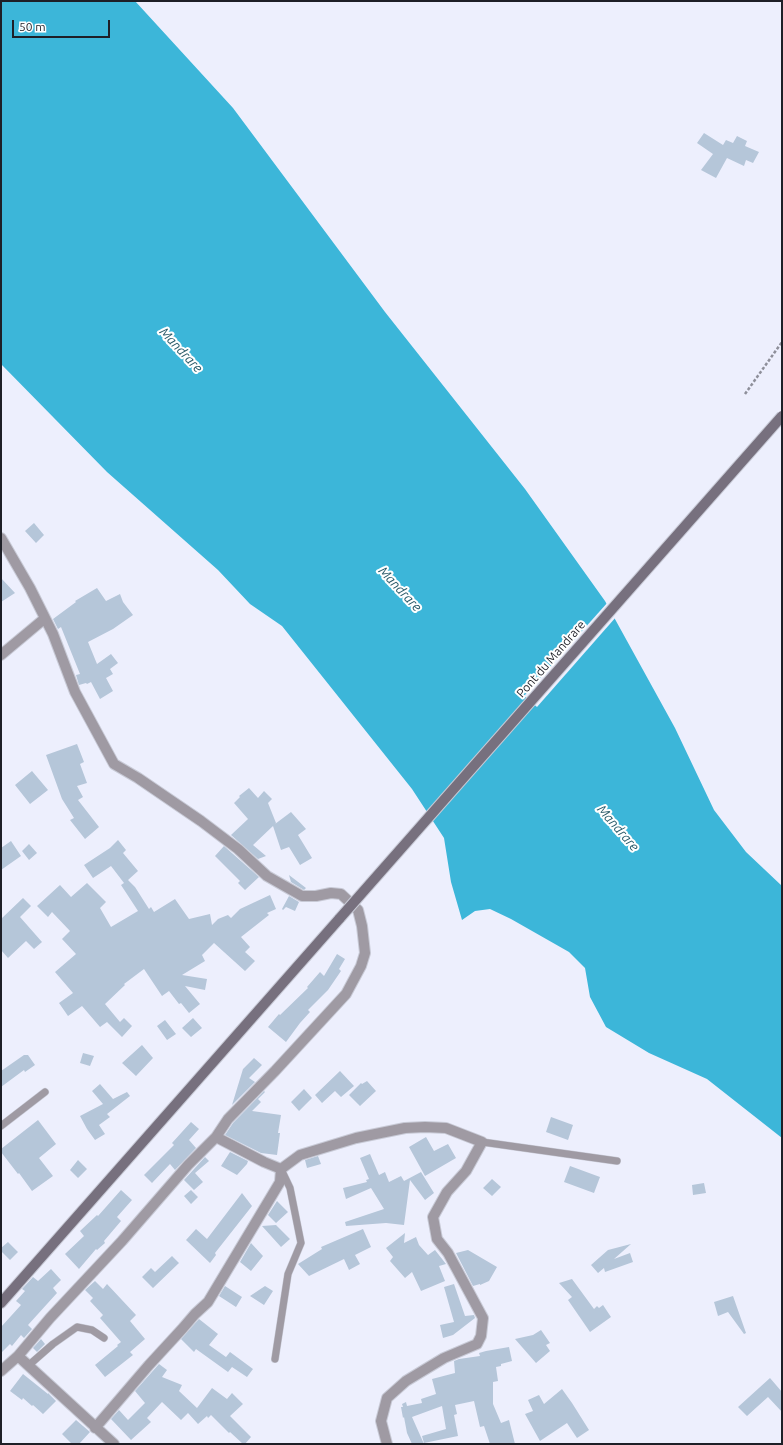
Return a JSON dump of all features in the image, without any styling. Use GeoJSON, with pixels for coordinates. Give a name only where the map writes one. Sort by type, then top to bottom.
{"type":"FeatureCollection","features":[{"type":"Feature","properties":{"kind":"main road","name":"Pont du Mandrare"},"geometry":{"type":"LineString","coordinates":[[1,1303],[782,416]]}},
{"type":"Feature","properties":{"kind":"street"},"geometry":{"type":"LineString","coordinates":[[1,538],[30,588],[44,619],[53,634],[75,692],[114,764],[138,778],[201,821],[238,849],[267,876],[302,896],[316,896],[331,893],[341,894],[358,910],[362,926],[365,953],[361,966],[346,994],[275,1071],[228,1119],[216,1137],[188,1165],[127,1235],[50,1318],[18,1356],[1,1371]]}},
{"type":"Feature","properties":{"kind":"street"},"geometry":{"type":"LineString","coordinates":[[1,656],[44,619]]}},
{"type":"Feature","properties":{"kind":"street"},"geometry":{"type":"LineString","coordinates":[[95,1428],[149,1365],[184,1328],[195,1314],[208,1302],[280,1182],[281,1169],[300,1155],[356,1138],[405,1128],[446,1128],[482,1142],[466,1171],[447,1192],[433,1217],[437,1239],[448,1253],[483,1318],[481,1336],[477,1344],[444,1358],[406,1381],[387,1398],[381,1421],[387,1444]]}},
{"type":"Feature","properties":{"kind":"street"},"geometry":{"type":"LineString","coordinates":[[216,1137],[264,1162],[281,1169]]}},
{"type":"Feature","properties":{"kind":"street"},"geometry":{"type":"LineString","coordinates":[[18,1356],[114,1444]]}},
{"type":"Feature","properties":{"kind":"lane"},"geometry":{"type":"LineString","coordinates":[[1,1126],[45,1092]]}},
{"type":"Feature","properties":{"kind":"lane"},"geometry":{"type":"LineString","coordinates":[[482,1142],[618,1161]]}},
{"type":"Feature","properties":{"kind":"lane"},"geometry":{"type":"LineString","coordinates":[[275,1359],[288,1274],[301,1243],[290,1188],[281,1169]]}},
{"type":"Feature","properties":{"kind":"lane"},"geometry":{"type":"LineString","coordinates":[[29,1366],[53,1344],[77,1327],[92,1330],[104,1338]]}},
{"type":"Feature","properties":{"kind":"path"},"geometry":{"type":"LineString","coordinates":[[745,394],[782,342]]}},
{"type":"Feature","properties":{"kind":"water","name":"Mandrare"},"geometry":{"type":"Polygon","coordinates":[[[1,1],[135,1],[233,108],[385,312],[525,489],[605,601],[675,728],[714,810],[746,852],[782,886],[782,1138],[707,1079],[649,1053],[606,1027],[590,997],[585,968],[569,952],[511,919],[490,909],[475,911],[462,920],[451,882],[444,838],[412,789],[282,626],[250,604],[218,570],[107,472],[1,364],[1,1]]]}},
{"type":"Feature","properties":{"kind":"pier"},"geometry":{"type":"Polygon","coordinates":[[[608,602],[616,617],[537,707],[524,696],[608,602]]]}},
{"type":"Feature","properties":{"kind":"building"},"geometry":{"type":"Polygon","coordinates":[[[704,133],[723,145],[726,140],[733,143],[737,136],[747,141],[745,146],[759,152],[753,163],[746,160],[744,166],[727,158],[716,178],[701,170],[713,154],[697,143],[704,133]]]}},
{"type":"Feature","properties":{"kind":"building"},"geometry":{"type":"Polygon","coordinates":[[[34,523],[44,535],[36,543],[25,531],[34,523]]]}},
{"type":"Feature","properties":{"kind":"building"},"geometry":{"type":"Polygon","coordinates":[[[1,578],[15,593],[1,602],[1,578]]]}},
{"type":"Feature","properties":{"kind":"building"},"geometry":{"type":"Polygon","coordinates":[[[97,588],[106,601],[120,594],[123,602],[133,615],[113,629],[88,642],[97,664],[111,654],[118,663],[110,669],[113,674],[106,678],[113,691],[100,699],[91,682],[79,685],[76,675],[80,674],[61,627],[58,629],[53,619],[76,602],[75,601],[97,588]]]}},
{"type":"Feature","properties":{"kind":"building"},"geometry":{"type":"Polygon","coordinates":[[[77,744],[84,762],[80,764],[87,783],[77,786],[83,797],[78,800],[99,827],[85,839],[70,820],[74,818],[62,799],[46,755],[77,744]]]}},
{"type":"Feature","properties":{"kind":"building"},"geometry":{"type":"Polygon","coordinates":[[[32,771],[48,790],[30,804],[15,785],[32,771]]]}},
{"type":"Feature","properties":{"kind":"building"},"geometry":{"type":"Polygon","coordinates":[[[249,788],[258,798],[264,791],[272,799],[268,803],[276,823],[275,824],[291,812],[306,829],[298,835],[312,858],[300,865],[289,847],[281,850],[273,826],[253,845],[266,856],[258,859],[231,835],[248,819],[234,803],[240,797],[239,796],[249,788]]]}},
{"type":"Feature","properties":{"kind":"building"},"geometry":{"type":"Polygon","coordinates":[[[118,840],[126,850],[123,853],[138,871],[128,880],[135,887],[149,909],[151,907],[154,912],[175,899],[189,919],[210,914],[212,925],[218,919],[228,915],[231,918],[240,909],[270,895],[276,909],[267,913],[269,915],[241,937],[250,947],[245,952],[255,961],[245,971],[214,943],[202,955],[205,961],[182,975],[207,979],[205,990],[185,986],[200,1004],[189,1013],[181,1003],[179,1004],[169,991],[162,996],[144,969],[124,984],[125,985],[105,1004],[120,1022],[124,1018],[132,1026],[122,1037],[107,1022],[100,1027],[82,1006],[68,1016],[59,1003],[73,993],[55,972],[76,954],[62,939],[70,931],[52,912],[48,917],[37,906],[60,885],[71,897],[87,883],[106,902],[100,908],[111,927],[138,911],[121,885],[124,883],[111,866],[93,878],[84,865],[110,848],[118,840]]]}},
{"type":"Feature","properties":{"kind":"building"},"geometry":{"type":"Polygon","coordinates":[[[11,841],[21,856],[1,870],[1,848],[11,841]]]}},
{"type":"Feature","properties":{"kind":"building"},"geometry":{"type":"Polygon","coordinates":[[[29,844],[37,853],[29,860],[22,851],[29,844]]]}},
{"type":"Feature","properties":{"kind":"building"},"geometry":{"type":"Polygon","coordinates":[[[224,846],[259,877],[245,890],[238,883],[240,881],[215,856],[224,846]]]}},
{"type":"Feature","properties":{"kind":"building"},"geometry":{"type":"Polygon","coordinates":[[[289,875],[306,888],[304,890],[291,882],[289,875]]]}},
{"type":"Feature","properties":{"kind":"building"},"geometry":{"type":"Polygon","coordinates":[[[289,896],[299,902],[295,911],[286,907],[283,910],[282,909],[289,896]]]}},
{"type":"Feature","properties":{"kind":"building"},"geometry":{"type":"Polygon","coordinates":[[[23,898],[31,906],[20,917],[42,942],[34,949],[26,941],[8,958],[1,950],[1,919],[23,898]]]}},
{"type":"Feature","properties":{"kind":"building"},"geometry":{"type":"Polygon","coordinates":[[[337,954],[345,959],[339,969],[341,971],[328,990],[308,1010],[310,1012],[286,1042],[268,1027],[279,1014],[280,1015],[308,988],[307,987],[320,972],[324,976],[337,954]]]}},
{"type":"Feature","properties":{"kind":"building"},"geometry":{"type":"Polygon","coordinates":[[[193,1018],[202,1028],[191,1037],[182,1028],[193,1018]]]}},
{"type":"Feature","properties":{"kind":"building"},"geometry":{"type":"Polygon","coordinates":[[[165,1020],[176,1034],[167,1040],[157,1026],[165,1020]]]}},
{"type":"Feature","properties":{"kind":"building"},"geometry":{"type":"Polygon","coordinates":[[[142,1045],[153,1058],[136,1076],[122,1063],[142,1045]]]}},
{"type":"Feature","properties":{"kind":"building"},"geometry":{"type":"Polygon","coordinates":[[[83,1053],[94,1056],[90,1066],[80,1063],[83,1053]]]}},
{"type":"Feature","properties":{"kind":"building"},"geometry":{"type":"Polygon","coordinates":[[[24,1055],[28,1055],[35,1065],[25,1072],[24,1070],[1,1087],[1,1071],[24,1055]]]}},
{"type":"Feature","properties":{"kind":"building"},"geometry":{"type":"Polygon","coordinates":[[[254,1058],[262,1065],[249,1078],[255,1082],[232,1105],[243,1069],[254,1058]]]}},
{"type":"Feature","properties":{"kind":"building"},"geometry":{"type":"Polygon","coordinates":[[[340,1071],[354,1086],[341,1097],[335,1091],[322,1103],[315,1095],[340,1071]]]}},
{"type":"Feature","properties":{"kind":"building"},"geometry":{"type":"Polygon","coordinates":[[[367,1081],[376,1091],[360,1106],[349,1095],[361,1083],[362,1084],[367,1081]]]}},
{"type":"Feature","properties":{"kind":"building"},"geometry":{"type":"Polygon","coordinates":[[[100,1084],[113,1099],[127,1092],[130,1096],[107,1114],[110,1117],[99,1125],[105,1134],[95,1140],[80,1116],[103,1104],[92,1091],[100,1084]]]}},
{"type":"Feature","properties":{"kind":"building"},"geometry":{"type":"Polygon","coordinates":[[[304,1089],[312,1098],[299,1111],[291,1102],[304,1089]]]}},
{"type":"Feature","properties":{"kind":"building"},"geometry":{"type":"Polygon","coordinates":[[[264,1091],[265,1092],[258,1099],[261,1102],[252,1111],[281,1115],[277,1155],[261,1153],[225,1135],[233,1123],[264,1091]]]}},
{"type":"Feature","properties":{"kind":"building"},"geometry":{"type":"Polygon","coordinates":[[[551,1117],[573,1125],[568,1140],[546,1132],[551,1117]]]}},
{"type":"Feature","properties":{"kind":"building"},"geometry":{"type":"Polygon","coordinates":[[[38,1120],[56,1144],[39,1158],[53,1176],[32,1191],[1,1152],[1,1149],[38,1120]]]}},
{"type":"Feature","properties":{"kind":"building"},"geometry":{"type":"Polygon","coordinates":[[[191,1122],[199,1129],[189,1140],[196,1148],[175,1170],[170,1164],[152,1183],[144,1175],[174,1145],[172,1143],[191,1122]]]}},
{"type":"Feature","properties":{"kind":"building"},"geometry":{"type":"Polygon","coordinates":[[[426,1137],[434,1151],[448,1144],[456,1158],[425,1176],[409,1147],[426,1137]]]}},
{"type":"Feature","properties":{"kind":"building"},"geometry":{"type":"Polygon","coordinates":[[[230,1152],[248,1161],[237,1175],[221,1166],[230,1152]]]}},
{"type":"Feature","properties":{"kind":"building"},"geometry":{"type":"Polygon","coordinates":[[[370,1154],[379,1175],[385,1172],[389,1182],[401,1176],[404,1181],[421,1172],[434,1193],[425,1200],[410,1180],[404,1225],[386,1223],[346,1226],[345,1222],[384,1209],[371,1188],[346,1199],[343,1188],[367,1182],[366,1180],[369,1179],[360,1158],[370,1154]]]}},
{"type":"Feature","properties":{"kind":"building"},"geometry":{"type":"Polygon","coordinates":[[[318,1156],[321,1164],[307,1168],[305,1160],[318,1156]]]}},
{"type":"Feature","properties":{"kind":"building"},"geometry":{"type":"Polygon","coordinates":[[[205,1157],[209,1161],[195,1173],[203,1182],[194,1190],[184,1180],[205,1157]]]}},
{"type":"Feature","properties":{"kind":"building"},"geometry":{"type":"Polygon","coordinates":[[[78,1160],[87,1169],[78,1178],[70,1170],[78,1160]]]}},
{"type":"Feature","properties":{"kind":"building"},"geometry":{"type":"Polygon","coordinates":[[[570,1166],[600,1177],[594,1193],[564,1182],[570,1166]]]}},
{"type":"Feature","properties":{"kind":"building"},"geometry":{"type":"Polygon","coordinates":[[[492,1179],[501,1187],[492,1196],[483,1188],[492,1179]]]}},
{"type":"Feature","properties":{"kind":"building"},"geometry":{"type":"Polygon","coordinates":[[[704,1183],[706,1193],[693,1195],[692,1185],[704,1183]]]}},
{"type":"Feature","properties":{"kind":"building"},"geometry":{"type":"Polygon","coordinates":[[[121,1190],[132,1200],[117,1217],[121,1221],[104,1241],[105,1243],[97,1250],[96,1249],[79,1269],[65,1254],[84,1236],[80,1231],[97,1215],[98,1216],[121,1190]]]}},
{"type":"Feature","properties":{"kind":"building"},"geometry":{"type":"Polygon","coordinates":[[[191,1190],[198,1197],[191,1204],[184,1196],[191,1190]]]}},
{"type":"Feature","properties":{"kind":"building"},"geometry":{"type":"Polygon","coordinates":[[[242,1193],[252,1206],[215,1253],[216,1255],[210,1263],[186,1240],[196,1229],[207,1239],[242,1193]]]}},
{"type":"Feature","properties":{"kind":"building"},"geometry":{"type":"Polygon","coordinates":[[[277,1201],[288,1212],[276,1223],[268,1215],[277,1201]]]}},
{"type":"Feature","properties":{"kind":"building"},"geometry":{"type":"Polygon","coordinates":[[[276,1225],[290,1239],[281,1247],[262,1226],[276,1225]]]}},
{"type":"Feature","properties":{"kind":"building"},"geometry":{"type":"Polygon","coordinates":[[[363,1229],[371,1247],[355,1255],[360,1264],[349,1270],[344,1259],[309,1276],[298,1264],[322,1249],[321,1247],[363,1229]]]}},
{"type":"Feature","properties":{"kind":"building"},"geometry":{"type":"Polygon","coordinates":[[[405,1233],[404,1243],[416,1237],[419,1245],[428,1255],[435,1250],[446,1264],[439,1266],[445,1281],[421,1291],[412,1272],[405,1278],[390,1261],[393,1257],[386,1248],[405,1233]]]}},
{"type":"Feature","properties":{"kind":"building"},"geometry":{"type":"Polygon","coordinates":[[[8,1242],[18,1252],[10,1260],[1,1251],[1,1248],[8,1242]]]}},
{"type":"Feature","properties":{"kind":"building"},"geometry":{"type":"Polygon","coordinates":[[[251,1243],[263,1256],[251,1271],[240,1262],[251,1243]]]}},
{"type":"Feature","properties":{"kind":"building"},"geometry":{"type":"Polygon","coordinates":[[[631,1244],[614,1259],[630,1253],[633,1262],[605,1272],[604,1268],[598,1273],[591,1265],[608,1250],[631,1244]]]}},
{"type":"Feature","properties":{"kind":"building"},"geometry":{"type":"Polygon","coordinates":[[[468,1250],[497,1267],[489,1281],[473,1286],[456,1253],[468,1250]]]}},
{"type":"Feature","properties":{"kind":"building"},"geometry":{"type":"Polygon","coordinates":[[[172,1256],[179,1263],[153,1288],[142,1277],[151,1268],[155,1272],[172,1256]]]}},
{"type":"Feature","properties":{"kind":"building"},"geometry":{"type":"Polygon","coordinates":[[[51,1269],[61,1280],[53,1288],[57,1293],[28,1325],[32,1329],[24,1338],[21,1335],[12,1346],[10,1344],[1,1353],[1,1327],[21,1305],[16,1301],[25,1291],[22,1289],[33,1277],[38,1281],[51,1269]]]}},
{"type":"Feature","properties":{"kind":"building"},"geometry":{"type":"Polygon","coordinates":[[[572,1279],[594,1309],[597,1306],[599,1308],[603,1305],[611,1317],[590,1332],[568,1300],[572,1297],[559,1283],[572,1279]]]}},
{"type":"Feature","properties":{"kind":"building"},"geometry":{"type":"Polygon","coordinates":[[[95,1281],[103,1289],[107,1284],[136,1315],[130,1321],[145,1339],[130,1352],[133,1355],[105,1377],[95,1365],[121,1342],[100,1318],[103,1315],[90,1301],[93,1298],[85,1290],[95,1281]]]}},
{"type":"Feature","properties":{"kind":"building"},"geometry":{"type":"Polygon","coordinates":[[[454,1284],[465,1316],[474,1315],[475,1318],[453,1335],[443,1338],[440,1325],[454,1322],[444,1287],[454,1284]]]}},
{"type":"Feature","properties":{"kind":"building"},"geometry":{"type":"Polygon","coordinates":[[[225,1286],[242,1297],[236,1307],[219,1296],[225,1286]]]}},
{"type":"Feature","properties":{"kind":"building"},"geometry":{"type":"Polygon","coordinates":[[[265,1286],[273,1291],[264,1305],[250,1296],[265,1286]]]}},
{"type":"Feature","properties":{"kind":"building"},"geometry":{"type":"Polygon","coordinates":[[[733,1296],[746,1333],[744,1334],[728,1312],[718,1316],[714,1302],[733,1296]]]}},
{"type":"Feature","properties":{"kind":"building"},"geometry":{"type":"Polygon","coordinates":[[[199,1319],[218,1334],[209,1345],[226,1357],[230,1352],[253,1369],[247,1377],[232,1367],[228,1372],[196,1349],[194,1352],[181,1339],[199,1319]]]}},
{"type":"Feature","properties":{"kind":"building"},"geometry":{"type":"Polygon","coordinates":[[[541,1330],[550,1343],[546,1345],[550,1351],[536,1363],[515,1339],[533,1335],[541,1330]]]}},
{"type":"Feature","properties":{"kind":"building"},"geometry":{"type":"Polygon","coordinates":[[[41,1339],[45,1344],[37,1352],[33,1348],[41,1339]]]}},
{"type":"Feature","properties":{"kind":"building"},"geometry":{"type":"Polygon","coordinates":[[[509,1347],[512,1361],[496,1367],[498,1381],[493,1382],[493,1404],[501,1423],[509,1420],[515,1444],[490,1444],[484,1426],[480,1427],[474,1401],[455,1405],[457,1414],[454,1415],[458,1436],[424,1443],[422,1436],[446,1429],[442,1406],[412,1417],[424,1444],[412,1444],[407,1433],[404,1417],[403,1418],[401,1407],[403,1407],[402,1404],[406,1402],[407,1406],[422,1403],[421,1399],[436,1394],[432,1379],[455,1373],[454,1361],[480,1356],[479,1353],[486,1351],[509,1347]]]}},
{"type":"Feature","properties":{"kind":"building"},"geometry":{"type":"Polygon","coordinates":[[[159,1364],[167,1370],[162,1377],[182,1385],[179,1391],[197,1408],[212,1388],[227,1399],[232,1393],[243,1404],[230,1416],[251,1437],[245,1444],[243,1444],[230,1432],[229,1433],[211,1415],[208,1418],[207,1416],[198,1424],[188,1413],[181,1420],[162,1402],[147,1418],[151,1422],[131,1440],[111,1419],[119,1410],[128,1420],[145,1403],[135,1391],[159,1364]]]}},
{"type":"Feature","properties":{"kind":"building"},"geometry":{"type":"Polygon","coordinates":[[[23,1374],[56,1401],[43,1414],[23,1398],[22,1400],[10,1391],[23,1374]]]}},
{"type":"Feature","properties":{"kind":"building"},"geometry":{"type":"Polygon","coordinates":[[[770,1378],[782,1392],[782,1412],[768,1397],[747,1416],[738,1407],[770,1378]]]}},
{"type":"Feature","properties":{"kind":"building"},"geometry":{"type":"Polygon","coordinates":[[[562,1389],[589,1430],[577,1438],[567,1423],[540,1441],[525,1414],[533,1411],[528,1400],[539,1395],[544,1404],[562,1389]]]}},
{"type":"Feature","properties":{"kind":"building"},"geometry":{"type":"Polygon","coordinates":[[[76,1420],[90,1432],[79,1444],[72,1444],[62,1434],[76,1420]]]}}]}
